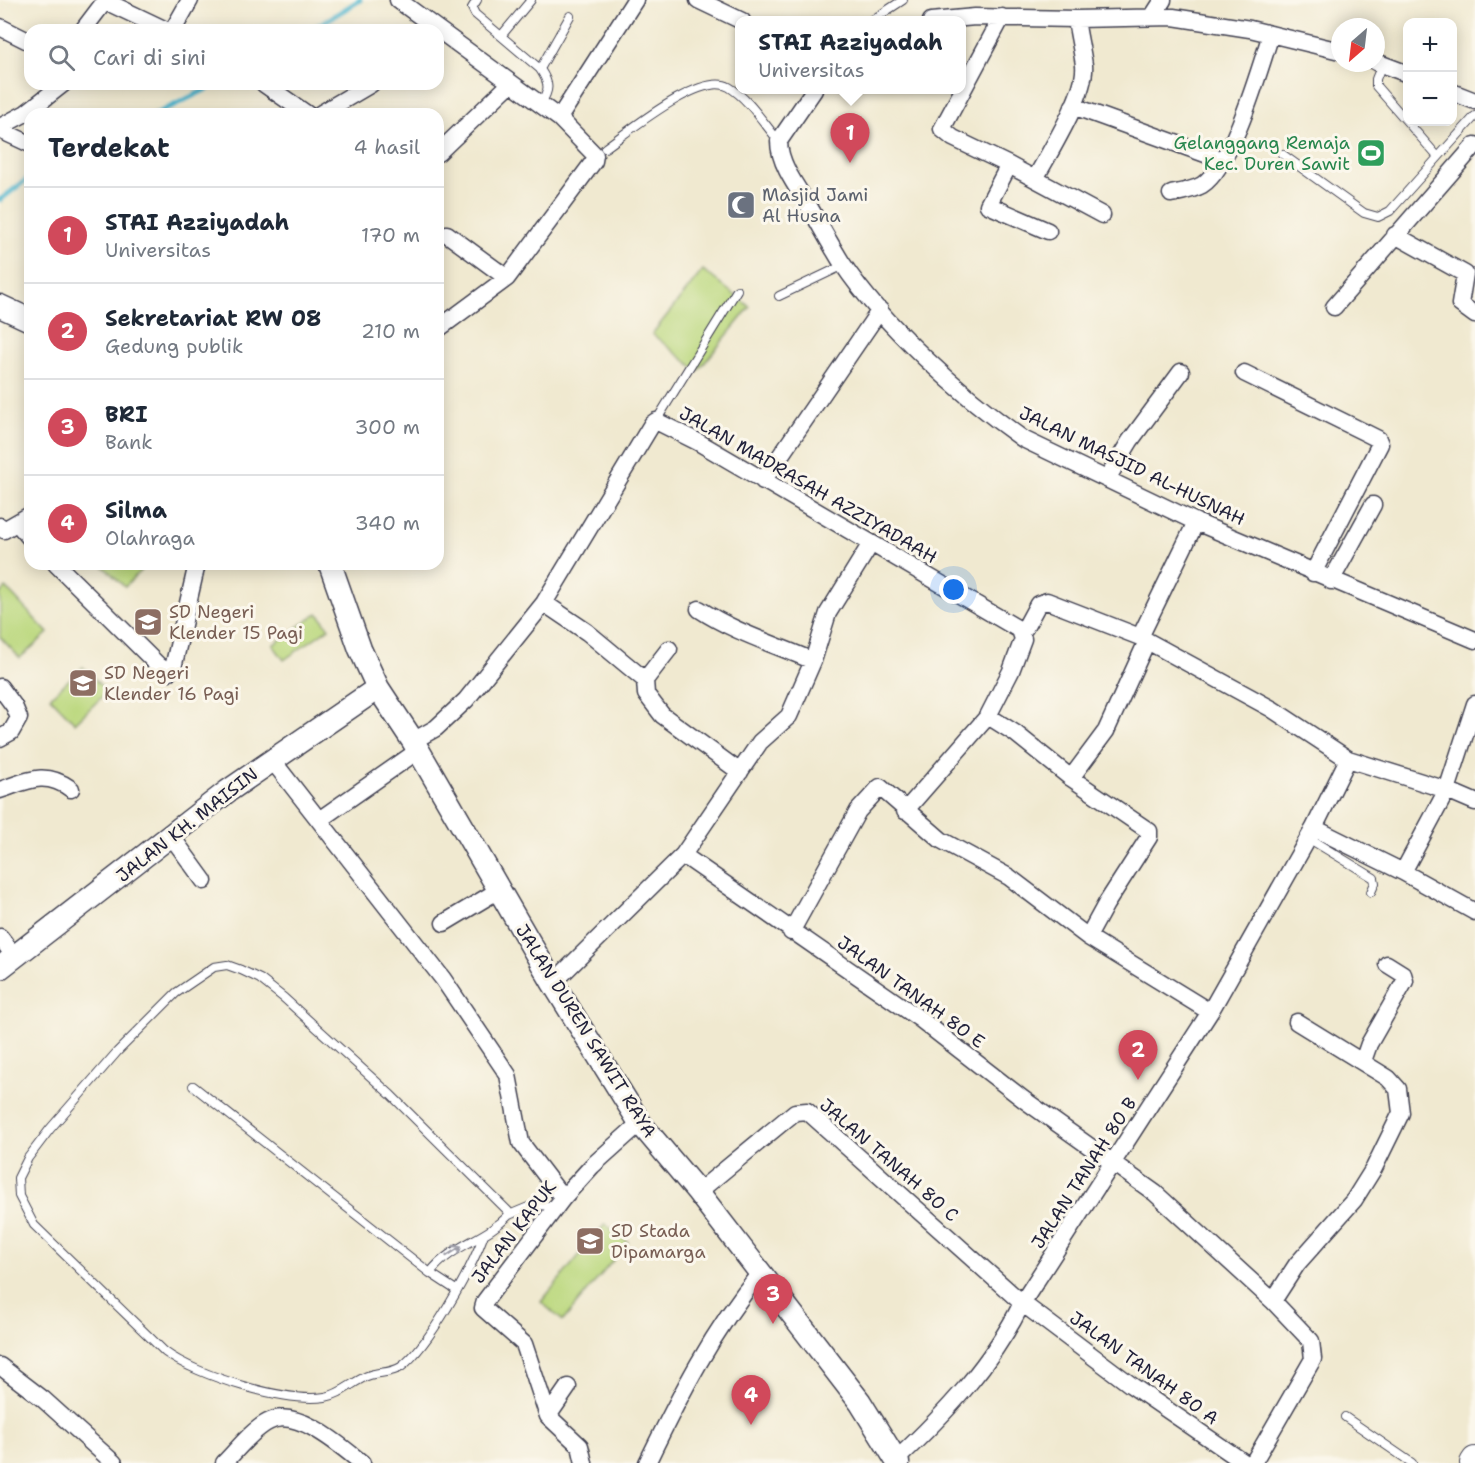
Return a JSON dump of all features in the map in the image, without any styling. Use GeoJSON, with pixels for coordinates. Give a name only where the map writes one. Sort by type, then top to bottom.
{"type":"FeatureCollection","features":[{"type":"Feature","properties":{"kind":"street"},"geometry":{"type":"LineString","coordinates":[[176,24],[190,0]]}},
{"type":"Feature","properties":{"kind":"street"},"geometry":{"type":"LineString","coordinates":[[550,111],[635,0]]}},
{"type":"Feature","properties":{"kind":"street"},"geometry":{"type":"LineString","coordinates":[[698,0],[735,18]]}},
{"type":"Feature","properties":{"kind":"street"},"geometry":{"type":"LineString","coordinates":[[1152,17],[1163,0]]}},
{"type":"Feature","properties":{"kind":"street"},"geometry":{"type":"LineString","coordinates":[[87,24],[95,10],[105,1],[153,24]]}},
{"type":"Feature","properties":{"kind":"street"},"geometry":{"type":"LineString","coordinates":[[400,1],[425,24]]}},
{"type":"Feature","properties":{"kind":"street"},"geometry":{"type":"LineString","coordinates":[[966,18],[1076,19],[1173,16],[1271,34],[1331,49]]}},
{"type":"Feature","properties":{"kind":"street"},"geometry":{"type":"LineString","coordinates":[[966,85],[1002,18]]}},
{"type":"Feature","properties":{"kind":"street"},"geometry":{"type":"LineString","coordinates":[[1035,179],[1073,106],[1083,78],[1084,64],[1076,19]]}},
{"type":"Feature","properties":{"kind":"street"},"geometry":{"type":"LineString","coordinates":[[0,27],[24,39]]}},
{"type":"Feature","properties":{"kind":"street"},"geometry":{"type":"LineString","coordinates":[[1171,194],[1201,185],[1212,176],[1222,160],[1254,87],[1271,34]]}},
{"type":"Feature","properties":{"kind":"street"},"geometry":{"type":"LineString","coordinates":[[444,42],[550,111],[592,152],[599,154],[507,278],[444,325]]}},
{"type":"Feature","properties":{"kind":"street"},"geometry":{"type":"LineString","coordinates":[[1385,65],[1403,72]]}},
{"type":"Feature","properties":{"kind":"street"},"geometry":{"type":"LineString","coordinates":[[444,147],[510,84]]}},
{"type":"Feature","properties":{"kind":"street"},"geometry":{"type":"LineString","coordinates":[[32,108],[55,90]]}},
{"type":"Feature","properties":{"kind":"street"},"geometry":{"type":"LineString","coordinates":[[273,90],[298,108]]}},
{"type":"Feature","properties":{"kind":"street"},"geometry":{"type":"LineString","coordinates":[[330,108],[361,90]]}},
{"type":"Feature","properties":{"kind":"street"},"geometry":{"type":"LineString","coordinates":[[779,141],[811,94]]}},
{"type":"Feature","properties":{"kind":"street"},"geometry":{"type":"LineString","coordinates":[[961,94],[942,129],[953,138],[1010,165],[1102,215]]}},
{"type":"Feature","properties":{"kind":"street"},"geometry":{"type":"LineString","coordinates":[[1457,94],[1475,101]]}},
{"type":"Feature","properties":{"kind":"street"},"geometry":{"type":"LineString","coordinates":[[1073,106],[1222,160]]}},
{"type":"Feature","properties":{"kind":"street"},"geometry":{"type":"LineString","coordinates":[[0,128],[24,114]]}},
{"type":"Feature","properties":{"kind":"street"},"geometry":{"type":"LineString","coordinates":[[0,128],[24,141]]}},
{"type":"Feature","properties":{"kind":"street","name":"JALAN MASJID AL-HUSNAH"},"geometry":{"type":"LineString","coordinates":[[779,141],[779,150],[791,177],[844,265],[880,310],[919,352],[1000,423],[1023,439],[1196,522],[1475,640]]}},
{"type":"Feature","properties":{"kind":"street"},"geometry":{"type":"LineString","coordinates":[[1334,307],[1475,145]]}},
{"type":"Feature","properties":{"kind":"street"},"geometry":{"type":"LineString","coordinates":[[1010,165],[988,205],[1048,231]]}},
{"type":"Feature","properties":{"kind":"street"},"geometry":{"type":"LineString","coordinates":[[447,234],[507,278]]}},
{"type":"Feature","properties":{"kind":"street"},"geometry":{"type":"LineString","coordinates":[[1395,236],[1466,276],[1460,304],[1475,315]]}},
{"type":"Feature","properties":{"kind":"street"},"geometry":{"type":"LineString","coordinates":[[0,306],[24,317]]}},
{"type":"Feature","properties":{"kind":"street"},"geometry":{"type":"LineString","coordinates":[[764,481],[880,310]]}},
{"type":"Feature","properties":{"kind":"street"},"geometry":{"type":"LineString","coordinates":[[1107,479],[1130,441],[1181,372]]}},
{"type":"Feature","properties":{"kind":"street"},"geometry":{"type":"LineString","coordinates":[[1244,373],[1378,439],[1380,444],[1313,573]]}},
{"type":"Feature","properties":{"kind":"street","name":"JALAN MADRASAH AZZIYADAAH"},"geometry":{"type":"LineString","coordinates":[[319,820],[416,746],[466,700],[544,603],[652,424],[656,422],[661,422],[1020,630]]}},
{"type":"Feature","properties":{"kind":"street"},"geometry":{"type":"LineString","coordinates":[[1331,580],[1372,505]]}},
{"type":"Feature","properties":{"kind":"street"},"geometry":{"type":"LineString","coordinates":[[1071,778],[1106,731],[1196,522]]}},
{"type":"Feature","properties":{"kind":"street"},"geometry":{"type":"LineString","coordinates":[[10,525],[24,534]]}},
{"type":"Feature","properties":{"kind":"street"},"geometry":{"type":"LineString","coordinates":[[553,984],[683,855],[760,742],[789,716],[813,661],[828,613],[870,545]]}},
{"type":"Feature","properties":{"kind":"street"},"geometry":{"type":"LineString","coordinates":[[62,570],[159,666],[168,672],[173,668],[196,570]]}},
{"type":"Feature","properties":{"kind":"street","name":"JALAN DUREN SAWIT RAYA"},"geometry":{"type":"LineString","coordinates":[[332,570],[360,649],[378,688],[416,746],[553,984],[640,1124],[698,1192],[860,1402],[897,1461]]}},
{"type":"Feature","properties":{"kind":"street"},"geometry":{"type":"LineString","coordinates":[[905,811],[988,716],[1023,639],[1020,630],[1025,628],[1038,603],[1043,600],[1144,639],[1272,709],[1348,759],[1447,790],[1475,802]]}},
{"type":"Feature","properties":{"kind":"street"},"geometry":{"type":"LineString","coordinates":[[544,603],[587,632],[645,680]]}},
{"type":"Feature","properties":{"kind":"street"},"geometry":{"type":"LineString","coordinates":[[699,609],[722,625],[755,636],[813,661]]}},
{"type":"Feature","properties":{"kind":"street"},"geometry":{"type":"LineString","coordinates":[[669,649],[645,680],[646,694],[662,715],[740,771]]}},
{"type":"Feature","properties":{"kind":"street"},"geometry":{"type":"LineString","coordinates":[[0,687],[20,718],[11,732],[0,738]]}},
{"type":"Feature","properties":{"kind":"street","name":"JALAN KH. MAISIN"},"geometry":{"type":"LineString","coordinates":[[7,963],[172,837],[228,791],[378,688]]}},
{"type":"Feature","properties":{"kind":"street"},"geometry":{"type":"LineString","coordinates":[[1403,872],[1447,790],[1475,704]]}},
{"type":"Feature","properties":{"kind":"street"},"geometry":{"type":"LineString","coordinates":[[988,716],[1023,739],[1071,778],[1146,828],[1149,834],[1088,938]]}},
{"type":"Feature","properties":{"kind":"street","name":"JALAN TANAH 80 B"},"geometry":{"type":"LineString","coordinates":[[897,1461],[967,1387],[1008,1332],[1022,1303],[1210,1012],[1311,833],[1348,759]]}},
{"type":"Feature","properties":{"kind":"street"},"geometry":{"type":"LineString","coordinates":[[272,760],[444,979],[508,1075],[521,1143],[560,1202]]}},
{"type":"Feature","properties":{"kind":"street"},"geometry":{"type":"LineString","coordinates":[[0,790],[38,778],[50,777],[71,789]]}},
{"type":"Feature","properties":{"kind":"street"},"geometry":{"type":"LineString","coordinates":[[791,932],[858,811],[877,787],[883,788],[905,811],[941,840],[1009,877],[1088,938],[1210,1012]]}},
{"type":"Feature","properties":{"kind":"street"},"geometry":{"type":"LineString","coordinates":[[1311,833],[1403,872],[1475,912]]}},
{"type":"Feature","properties":{"kind":"street"},"geometry":{"type":"LineString","coordinates":[[172,837],[204,881]]}},
{"type":"Feature","properties":{"kind":"street","name":"JALAN TANAH 80 E"},"geometry":{"type":"LineString","coordinates":[[683,855],[791,932],[920,1018],[1023,1099],[1115,1162],[1155,1193],[1273,1301],[1311,1341],[1314,1349],[1313,1359],[1253,1463]]}},
{"type":"Feature","properties":{"kind":"street"},"geometry":{"type":"LineString","coordinates":[[444,922],[499,890]]}},
{"type":"Feature","properties":{"kind":"street"},"geometry":{"type":"LineString","coordinates":[[0,937],[7,963]]}},
{"type":"Feature","properties":{"kind":"street"},"geometry":{"type":"LineString","coordinates":[[1363,1061],[1369,1044],[1405,981],[1403,974],[1387,964]]}},
{"type":"Feature","properties":{"kind":"street"},"geometry":{"type":"LineString","coordinates":[[1273,1301],[1297,1264],[1354,1200],[1374,1168],[1401,1113],[1398,1089],[1388,1078],[1297,1022]]}},
{"type":"Feature","properties":{"kind":"street","name":"JALAN TANAH 80 C"},"geometry":{"type":"LineString","coordinates":[[698,1192],[795,1112],[807,1111],[1022,1303]]}},
{"type":"Feature","properties":{"kind":"street","name":"JALAN KAPUK"},"geometry":{"type":"LineString","coordinates":[[584,1463],[580,1446],[548,1416],[524,1344],[483,1308],[485,1301],[560,1202],[592,1166],[640,1124]]}},
{"type":"Feature","properties":{"kind":"street"},"geometry":{"type":"LineString","coordinates":[[647,1463],[674,1408],[707,1350],[744,1292],[760,1273]]}},
{"type":"Feature","properties":{"kind":"street","name":"JALAN TANAH 80 A"},"geometry":{"type":"LineString","coordinates":[[1022,1303],[1131,1385],[1245,1463]]}},
{"type":"Feature","properties":{"kind":"street"},"geometry":{"type":"LineString","coordinates":[[0,1366],[43,1399],[114,1463]]}},
{"type":"Feature","properties":{"kind":"street"},"geometry":{"type":"LineString","coordinates":[[548,1416],[568,1387]]}},
{"type":"Feature","properties":{"kind":"street"},"geometry":{"type":"LineString","coordinates":[[224,1463],[268,1422],[287,1418],[318,1430],[362,1463]]}},
{"type":"Feature","properties":{"kind":"lane"},"geometry":{"type":"LineString","coordinates":[[477,0],[472,8],[475,14],[540,69],[549,82],[550,111]]}},
{"type":"Feature","properties":{"kind":"lane"},"geometry":{"type":"LineString","coordinates":[[501,36],[531,0]]}},
{"type":"Feature","properties":{"kind":"lane"},"geometry":{"type":"LineString","coordinates":[[879,16],[903,0]]}},
{"type":"Feature","properties":{"kind":"lane"},"geometry":{"type":"LineString","coordinates":[[885,12],[888,16]]}},
{"type":"Feature","properties":{"kind":"lane"},"geometry":{"type":"LineString","coordinates":[[540,69],[570,16]]}},
{"type":"Feature","properties":{"kind":"lane"},"geometry":{"type":"LineString","coordinates":[[1377,72],[1376,86],[1438,157]]}},
{"type":"Feature","properties":{"kind":"lane"},"geometry":{"type":"LineString","coordinates":[[599,154],[672,101],[717,84],[728,87],[735,92]]}},
{"type":"Feature","properties":{"kind":"lane"},"geometry":{"type":"LineString","coordinates":[[737,94],[779,141]]}},
{"type":"Feature","properties":{"kind":"lane"},"geometry":{"type":"LineString","coordinates":[[1282,153],[1364,213],[1378,217],[1389,211],[1475,116]]}},
{"type":"Feature","properties":{"kind":"lane"},"geometry":{"type":"LineString","coordinates":[[779,296],[844,265]]}},
{"type":"Feature","properties":{"kind":"lane"},"geometry":{"type":"LineString","coordinates":[[656,422],[737,290]]}},
{"type":"Feature","properties":{"kind":"lane"},"geometry":{"type":"LineString","coordinates":[[1311,833],[1374,878],[1375,883],[1371,892]]}},
{"type":"Feature","properties":{"kind":"lane"},"geometry":{"type":"LineString","coordinates":[[483,1237],[474,1262],[432,1331],[407,1362],[396,1370],[372,1374],[338,1394],[326,1396],[271,1392],[200,1372],[182,1365],[165,1352],[34,1225],[19,1196],[18,1178],[28,1158],[50,1129],[117,1052],[176,993],[214,967],[226,965],[260,979],[298,1010],[391,1095],[505,1208],[509,1215]]}},
{"type":"Feature","properties":{"kind":"lane"},"geometry":{"type":"LineString","coordinates":[[193,1086],[430,1273],[456,1290]]}},
{"type":"Feature","properties":{"kind":"lane"},"geometry":{"type":"LineString","coordinates":[[430,1273],[448,1253],[483,1237],[509,1215],[532,1205],[560,1202]]}},
{"type":"Feature","properties":{"kind":"lane"},"geometry":{"type":"LineString","coordinates":[[1345,1417],[1412,1463]]}},
{"type":"Feature","properties":{"kind":"green space"},"geometry":{"type":"Polygon","coordinates":[[[703,270],[750,307],[698,371],[652,334],[703,270]]]}},
{"type":"Feature","properties":{"kind":"green space"},"geometry":{"type":"Polygon","coordinates":[[[107,570],[141,570],[125,587],[107,570]]]}},
{"type":"Feature","properties":{"kind":"green space"},"geometry":{"type":"Polygon","coordinates":[[[6,588],[48,633],[20,658],[0,637],[0,594],[6,588]]]}},
{"type":"Feature","properties":{"kind":"green space"},"geometry":{"type":"Polygon","coordinates":[[[318,613],[329,628],[284,660],[273,645],[318,613]]]}},
{"type":"Feature","properties":{"kind":"green space"},"geometry":{"type":"Polygon","coordinates":[[[83,667],[107,692],[75,723],[50,697],[83,667]]]}},
{"type":"Feature","properties":{"kind":"green space"},"geometry":{"type":"Polygon","coordinates":[[[605,1224],[628,1242],[563,1321],[541,1302],[605,1224]]]}},
{"type":"Feature","properties":{"kind":"waterway"},"geometry":{"type":"LineString","coordinates":[[321,24],[360,0]]}},
{"type":"Feature","properties":{"kind":"waterway"},"geometry":{"type":"LineString","coordinates":[[168,108],[205,90]]}},
{"type":"Feature","properties":{"kind":"waterway"},"geometry":{"type":"LineString","coordinates":[[0,200],[24,182]]}},
{"type":"Feature","properties":{"kind":"place","name":"Gelanggang Remaja Kec. Duren Sawit"},"geometry":{"type":"Point","coordinates":[1371,153]}},
{"type":"Feature","properties":{"kind":"place","name":"STAI Azziyadah"},"geometry":{"type":"Point","coordinates":[850,163]}},
{"type":"Feature","properties":{"kind":"place","name":"Masjid Jami Al Husna"},"geometry":{"type":"Point","coordinates":[741,205]}},
{"type":"Feature","properties":{"kind":"place","name":"SD Negeri Klender 15 Pagi"},"geometry":{"type":"Point","coordinates":[148,622]}},
{"type":"Feature","properties":{"kind":"place","name":"SD Negeri Klender 16 Pagi"},"geometry":{"type":"Point","coordinates":[83,683]}},
{"type":"Feature","properties":{"kind":"place","name":"Sekretariat RW 08"},"geometry":{"type":"Point","coordinates":[1138,1080]}},
{"type":"Feature","properties":{"kind":"place","name":"SD Stada Dipamarga"},"geometry":{"type":"Point","coordinates":[590,1241]}},
{"type":"Feature","properties":{"kind":"place","name":"BRI"},"geometry":{"type":"Point","coordinates":[773,1324]}},
{"type":"Feature","properties":{"kind":"place","name":"Silma"},"geometry":{"type":"Point","coordinates":[751,1425]}}]}
